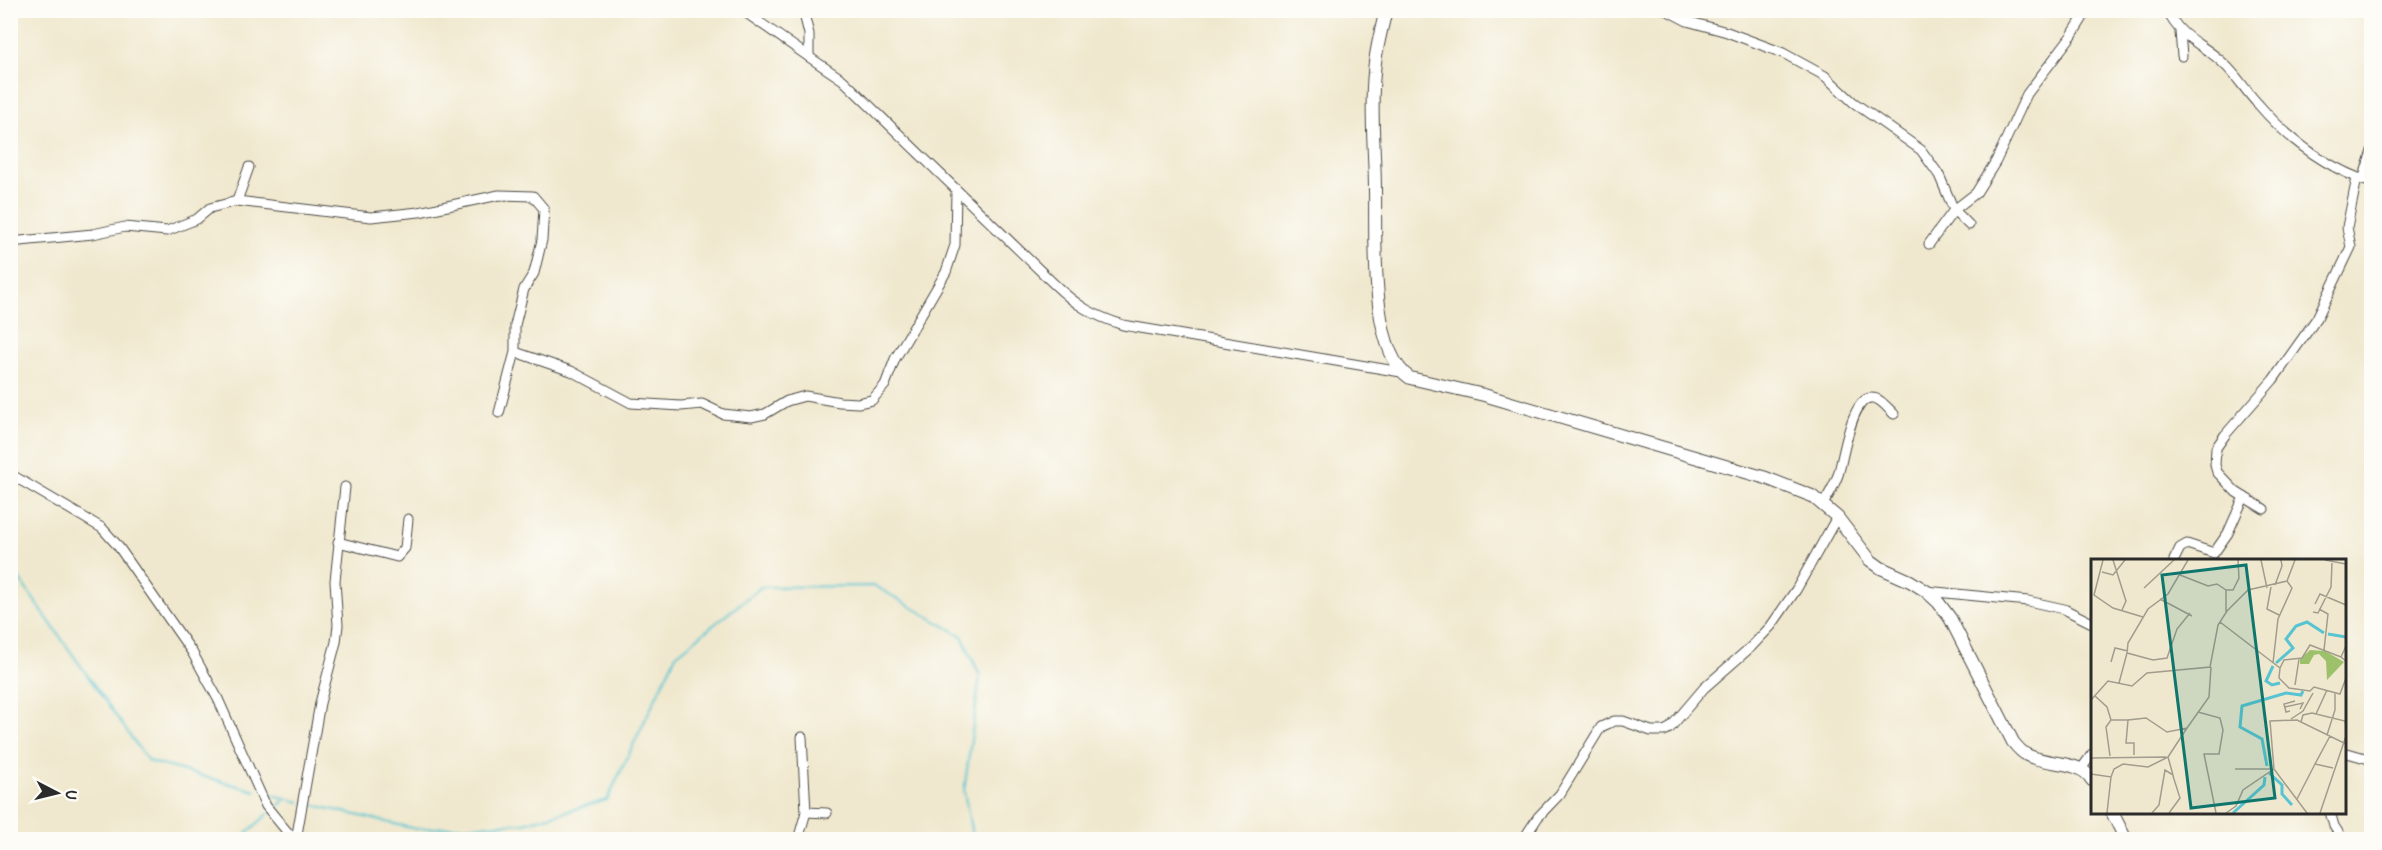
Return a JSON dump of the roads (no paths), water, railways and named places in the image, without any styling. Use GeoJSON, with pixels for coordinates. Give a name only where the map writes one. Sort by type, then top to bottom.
{"type":"FeatureCollection","features":[{"type":"Feature","properties":{"kind":"street"},"geometry":{"type":"LineString","coordinates":[[742,10],[843,80],[1072,301],[1094,315],[1123,325],[1401,372]]}},
{"type":"Feature","properties":{"kind":"street"},"geometry":{"type":"LineString","coordinates":[[803,10],[809,34],[809,57]]}},
{"type":"Feature","properties":{"kind":"street"},"geometry":{"type":"LineString","coordinates":[[1386,10],[1374,73],[1375,254],[1382,326],[1394,361],[1401,372],[1410,378],[1484,395],[1766,478],[1812,496],[1837,517],[1870,560],[1926,591],[1938,602],[1950,618],[2013,742],[2029,756],[2082,768],[2091,779]]}},
{"type":"Feature","properties":{"kind":"street"},"geometry":{"type":"LineString","coordinates":[[1666,10],[1687,21],[1727,32],[1783,53],[1825,76],[1852,102],[1921,150],[1939,175],[1954,210],[1969,225]]}},
{"type":"Feature","properties":{"kind":"street"},"geometry":{"type":"LineString","coordinates":[[1929,244],[1954,210],[1976,193],[1996,161],[2027,94],[2082,20],[2083,10]]}},
{"type":"Feature","properties":{"kind":"street"},"geometry":{"type":"LineString","coordinates":[[2167,10],[2180,32],[2219,59],[2273,121],[2311,154],[2364,180]]}},
{"type":"Feature","properties":{"kind":"street"},"geometry":{"type":"LineString","coordinates":[[2180,32],[2182,56]]}},
{"type":"Feature","properties":{"kind":"street"},"geometry":{"type":"LineString","coordinates":[[2264,509],[2236,492],[2217,472],[2216,448],[2272,380],[2317,318],[2351,247],[2347,228],[2372,151]]}},
{"type":"Feature","properties":{"kind":"street"},"geometry":{"type":"LineString","coordinates":[[237,201],[249,166]]}},
{"type":"Feature","properties":{"kind":"street"},"geometry":{"type":"LineString","coordinates":[[515,352],[571,371],[631,403],[681,406],[702,404],[723,414],[751,417],[765,414],[787,401],[805,396],[840,402],[872,400],[885,385],[895,359],[946,273],[955,246],[956,189]]}},
{"type":"Feature","properties":{"kind":"street"},"geometry":{"type":"LineString","coordinates":[[10,242],[93,234],[125,227],[167,231],[197,219],[210,208],[237,201],[371,217],[419,212],[499,195],[533,196],[544,208],[543,240],[534,273],[524,289],[515,326],[515,352],[499,413]]}},
{"type":"Feature","properties":{"kind":"street"},"geometry":{"type":"LineString","coordinates":[[1823,504],[1832,491],[1847,434],[1861,404],[1866,399],[1880,400],[1894,414]]}},
{"type":"Feature","properties":{"kind":"street"},"geometry":{"type":"LineString","coordinates":[[10,474],[102,528],[118,546],[192,652],[218,699],[260,792],[272,813],[295,840]]}},
{"type":"Feature","properties":{"kind":"street"},"geometry":{"type":"LineString","coordinates":[[295,840],[320,703],[336,642],[338,625],[335,580],[345,487]]}},
{"type":"Feature","properties":{"kind":"street"},"geometry":{"type":"LineString","coordinates":[[2175,559],[2180,548],[2187,544],[2211,553],[2217,551],[2244,497]]}},
{"type":"Feature","properties":{"kind":"street"},"geometry":{"type":"LineString","coordinates":[[1523,840],[1538,817],[1560,794],[1601,727],[1614,721],[1623,721],[1651,731],[1664,731],[1670,728],[1704,688],[1752,646],[1771,626],[1796,590],[1837,517]]}},
{"type":"Feature","properties":{"kind":"street"},"geometry":{"type":"LineString","coordinates":[[338,542],[397,557],[405,548],[408,519]]}},
{"type":"Feature","properties":{"kind":"street"},"geometry":{"type":"LineString","coordinates":[[1926,591],[2028,601],[2064,609],[2091,622]]}},
{"type":"Feature","properties":{"kind":"street"},"geometry":{"type":"LineString","coordinates":[[798,840],[806,812],[802,737]]}},
{"type":"Feature","properties":{"kind":"street"},"geometry":{"type":"LineString","coordinates":[[2346,753],[2372,760]]}},
{"type":"Feature","properties":{"kind":"street"},"geometry":{"type":"LineString","coordinates":[[2082,768],[2091,755]]}},
{"type":"Feature","properties":{"kind":"street"},"geometry":{"type":"LineString","coordinates":[[806,812],[827,813]]}},
{"type":"Feature","properties":{"kind":"street"},"geometry":{"type":"LineString","coordinates":[[2113,814],[2126,840]]}},
{"type":"Feature","properties":{"kind":"street"},"geometry":{"type":"LineString","coordinates":[[2330,814],[2334,826],[2343,840]]}},
{"type":"Feature","properties":{"kind":"waterway"},"geometry":{"type":"LineString","coordinates":[[10,566],[148,761],[256,791]]}},
{"type":"Feature","properties":{"kind":"waterway"},"geometry":{"type":"LineString","coordinates":[[305,803],[416,829],[524,823],[607,800],[676,655],[761,587],[875,586],[962,636],[980,676],[964,791],[973,840]]}},
{"type":"Feature","properties":{"kind":"waterway"},"geometry":{"type":"LineString","coordinates":[[265,793],[300,802]]}},
{"type":"Feature","properties":{"kind":"waterway"},"geometry":{"type":"LineString","coordinates":[[272,811],[286,799]]}},
{"type":"Feature","properties":{"kind":"waterway"},"geometry":{"type":"LineString","coordinates":[[239,840],[268,814]]}}]}
